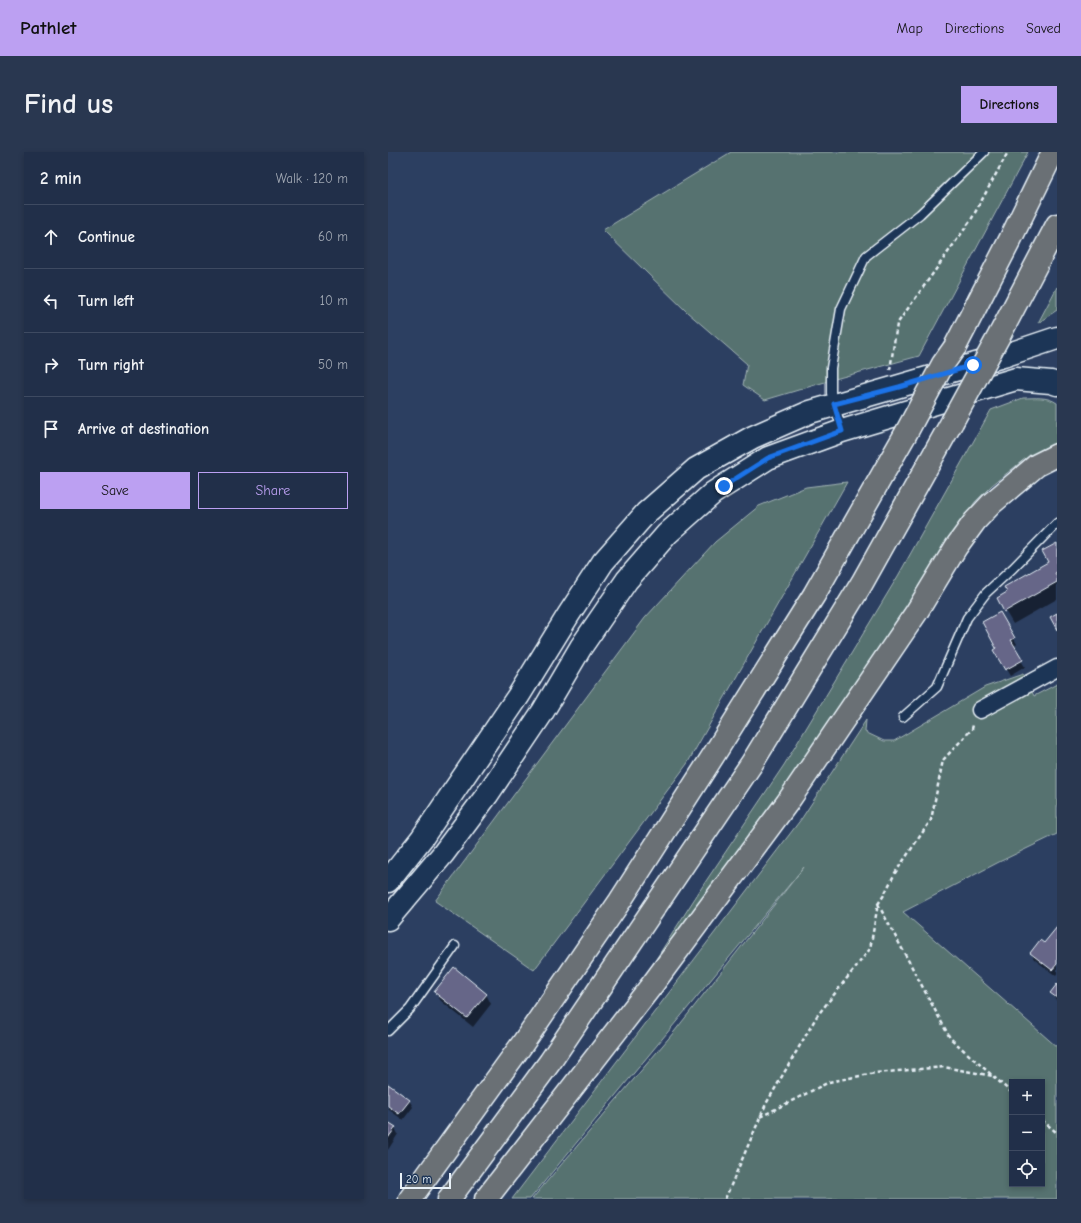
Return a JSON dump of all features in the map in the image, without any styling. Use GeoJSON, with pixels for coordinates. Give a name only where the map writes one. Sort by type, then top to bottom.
{"type":"FeatureCollection","features":[{"type":"Feature","properties":{"kind":"highway"},"geometry":{"type":"LineString","coordinates":[[410,1199],[523,1043],[624,894],[814,595],[905,435],[943,364],[955,347],[1054,152]]}},
{"type":"Feature","properties":{"kind":"highway"},"geometry":{"type":"LineString","coordinates":[[449,1199],[550,1062],[752,763],[862,583],[1000,334],[1057,225]]}},
{"type":"Feature","properties":{"kind":"highway"},"geometry":{"type":"LineString","coordinates":[[486,1199],[652,985],[787,803],[916,613],[956,547],[975,521],[997,498],[1038,465],[1057,455]]}},
{"type":"Feature","properties":{"kind":"main road"},"geometry":{"type":"LineString","coordinates":[[388,882],[422,838],[520,695],[603,562],[646,513],[696,469],[753,437],[810,412],[1003,356],[1057,338]]}},
{"type":"Feature","properties":{"kind":"main road"},"geometry":{"type":"LineString","coordinates":[[388,919],[443,854],[487,795],[542,713],[581,647],[626,580],[667,534],[713,492],[768,458],[842,431],[1016,379],[1051,382],[1057,384]]}},
{"type":"Feature","properties":{"kind":"street"},"geometry":{"type":"LineString","coordinates":[[980,710],[1057,668]]}},
{"type":"Feature","properties":{"kind":"lane"},"geometry":{"type":"LineString","coordinates":[[842,431],[831,393],[831,368],[841,309],[866,256],[920,214],[984,152]]}},
{"type":"Feature","properties":{"kind":"lane"},"geometry":{"type":"LineString","coordinates":[[903,717],[936,687],[967,618],[986,593],[1057,523]]}},
{"type":"Feature","properties":{"kind":"lane"},"geometry":{"type":"LineString","coordinates":[[388,1030],[410,1009],[456,946]]}},
{"type":"Feature","properties":{"kind":"path"},"geometry":{"type":"LineString","coordinates":[[890,374],[897,324],[971,220],[1008,152]]}},
{"type":"Feature","properties":{"kind":"path"},"geometry":{"type":"LineString","coordinates":[[725,1199],[766,1104],[817,1016],[870,948],[878,904],[895,873],[931,820],[943,760],[972,729],[980,710]]}},
{"type":"Feature","properties":{"kind":"path"},"geometry":{"type":"LineString","coordinates":[[878,904],[950,1038],[1009,1090]]}},
{"type":"Feature","properties":{"kind":"path"},"geometry":{"type":"LineString","coordinates":[[760,1117],[829,1082],[876,1073],[944,1067],[993,1076]]}},
{"type":"Feature","properties":{"kind":"path"},"geometry":{"type":"LineString","coordinates":[[1045,1123],[1057,1134]]}},
{"type":"Feature","properties":{"kind":"green space"},"geometry":{"type":"Polygon","coordinates":[[[731,152],[1028,152],[919,356],[765,400],[743,385],[747,364],[687,312],[603,230],[731,152]]]}},
{"type":"Feature","properties":{"kind":"green space"},"geometry":{"type":"Polygon","coordinates":[[[1057,287],[1057,310],[1038,323],[1057,287]]]}},
{"type":"Feature","properties":{"kind":"green space"},"geometry":{"type":"Polygon","coordinates":[[[1023,398],[1045,398],[1057,403],[1057,446],[1034,459],[1031,454],[992,485],[975,502],[796,772],[649,970],[704,884],[784,765],[898,576],[991,410],[1023,398]]]}},
{"type":"Feature","properties":{"kind":"green space"},"geometry":{"type":"Polygon","coordinates":[[[847,482],[687,764],[534,970],[435,901],[645,618],[715,542],[759,506],[806,487],[847,482]]]}},
{"type":"Feature","properties":{"kind":"green space"},"geometry":{"type":"Polygon","coordinates":[[[1023,674],[1034,696],[1057,684],[1057,834],[999,862],[903,912],[1057,1047],[1057,1199],[532,1199],[674,1032],[804,867],[530,1199],[512,1199],[802,818],[866,720],[865,732],[884,741],[894,741],[985,687],[1023,674]]]}},
{"type":"Feature","properties":{"kind":"building"},"geometry":{"type":"Polygon","coordinates":[[[1057,543],[1057,572],[1055,573],[1057,582],[1004,612],[997,598],[1007,592],[1004,587],[1048,562],[1042,551],[1057,543]]]}},
{"type":"Feature","properties":{"kind":"building"},"geometry":{"type":"Polygon","coordinates":[[[1000,612],[1015,638],[1011,640],[1023,660],[1005,670],[993,650],[996,648],[982,622],[1000,612]]]}},
{"type":"Feature","properties":{"kind":"building"},"geometry":{"type":"Polygon","coordinates":[[[1057,613],[1057,630],[1050,617],[1057,613]]]}},
{"type":"Feature","properties":{"kind":"building"},"geometry":{"type":"Polygon","coordinates":[[[1057,927],[1057,964],[1052,970],[1030,953],[1040,940],[1044,943],[1057,927]]]}},
{"type":"Feature","properties":{"kind":"building"},"geometry":{"type":"Polygon","coordinates":[[[454,967],[487,994],[467,1018],[434,992],[454,967]]]}},
{"type":"Feature","properties":{"kind":"building"},"geometry":{"type":"Polygon","coordinates":[[[1057,984],[1057,998],[1050,993],[1057,984]]]}},
{"type":"Feature","properties":{"kind":"building"},"geometry":{"type":"Polygon","coordinates":[[[388,1084],[410,1100],[399,1114],[388,1106],[388,1084]]]}},
{"type":"Feature","properties":{"kind":"building"},"geometry":{"type":"Polygon","coordinates":[[[388,1122],[396,1127],[388,1138],[388,1122]]]}},
{"type":"Feature","properties":{"kind":"route"},"geometry":{"type":"LineString","coordinates":[[724,486],[768,458],[842,431],[834,404],[973,365]]}}]}
